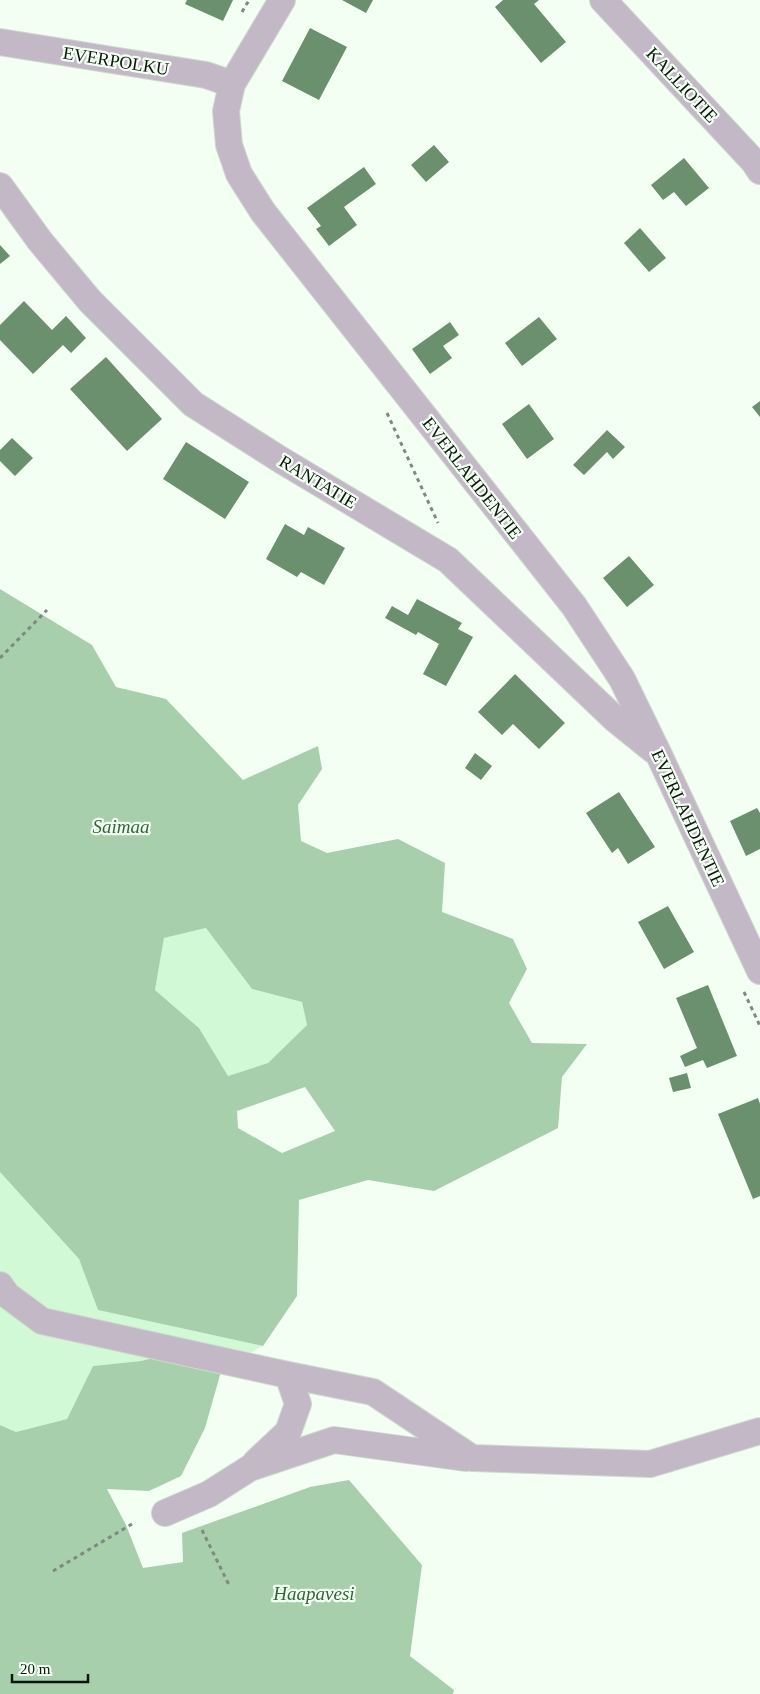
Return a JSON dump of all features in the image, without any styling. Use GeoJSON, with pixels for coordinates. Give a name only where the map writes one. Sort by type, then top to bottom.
{"type":"FeatureCollection","features":[{"type":"Feature","properties":{"kind":"street","name":"EVERLAHDENTIE"},"geometry":{"type":"LineString","coordinates":[[282,0],[232,84],[226,111],[229,145],[239,174],[263,212],[574,606],[622,680],[760,971]]}},
{"type":"Feature","properties":{"kind":"street","name":"KALLIOTIE"},"geometry":{"type":"LineString","coordinates":[[604,0],[754,162],[760,171]]}},
{"type":"Feature","properties":{"kind":"street","name":"EVERPOLKU"},"geometry":{"type":"LineString","coordinates":[[0,42],[206,75],[232,84]]}},
{"type":"Feature","properties":{"kind":"street","name":"RANTATIE"},"geometry":{"type":"LineString","coordinates":[[0,186],[40,241],[90,301],[194,404],[281,460],[448,560],[616,720],[659,755]]}},
{"type":"Feature","properties":{"kind":"street"},"geometry":{"type":"LineString","coordinates":[[0,1285],[7,1295],[42,1321],[373,1392],[472,1458]]}},
{"type":"Feature","properties":{"kind":"street"},"geometry":{"type":"LineString","coordinates":[[165,1513],[209,1494],[250,1468],[288,1432],[298,1404],[288,1375]]}},
{"type":"Feature","properties":{"kind":"street"},"geometry":{"type":"LineString","coordinates":[[250,1468],[334,1440],[472,1458],[650,1464],[760,1431]]}},
{"type":"Feature","properties":{"kind":"path"},"geometry":{"type":"LineString","coordinates":[[0,658],[47,610]]}},
{"type":"Feature","properties":{"kind":"path"},"geometry":{"type":"LineString","coordinates":[[53,1571],[132,1524]]}},
{"type":"Feature","properties":{"kind":"path"},"geometry":{"type":"LineString","coordinates":[[202,1530],[230,1584]]}},
{"type":"Feature","properties":{"kind":"shaded area"},"geometry":{"type":"Polygon","coordinates":[[[207,928],[252,989],[302,1002],[307,1025],[268,1063],[228,1076],[199,1028],[155,990],[164,938],[207,928]]]}},
{"type":"Feature","properties":{"kind":"shaded area"},"geometry":{"type":"Polygon","coordinates":[[[0,1172],[79,1259],[98,1310],[263,1346],[222,1368],[170,1354],[141,1361],[93,1366],[67,1419],[16,1432],[0,1425],[0,1172]]]}},
{"type":"Feature","properties":{"kind":"water","name":"Saimaa"},"geometry":{"type":"Polygon","coordinates":[[[0,589],[92,645],[116,687],[166,699],[243,780],[318,746],[322,769],[298,805],[301,841],[327,853],[398,839],[445,863],[442,912],[513,939],[527,969],[509,1003],[532,1043],[587,1044],[562,1077],[558,1128],[434,1191],[368,1180],[299,1200],[297,1296],[263,1346],[98,1310],[79,1259],[0,1172],[0,589]],[[206,928],[164,938],[155,990],[199,1028],[228,1076],[268,1063],[307,1025],[302,1002],[252,989],[206,928]],[[305,1087],[237,1111],[238,1128],[282,1153],[335,1131],[305,1087]]]}},
{"type":"Feature","properties":{"kind":"water","name":"Haapavesi"},"geometry":{"type":"Polygon","coordinates":[[[170,1354],[222,1368],[205,1428],[181,1476],[149,1491],[107,1489],[126,1525],[143,1568],[183,1562],[182,1533],[310,1487],[349,1480],[422,1565],[410,1656],[454,1690],[453,1694],[0,1694],[0,1425],[16,1432],[67,1419],[93,1366],[141,1361],[170,1354]]]}},
{"type":"Feature","properties":{"kind":"building"},"geometry":{"type":"Polygon","coordinates":[[[187,0],[233,0],[223,21],[185,4],[187,0]]]}},
{"type":"Feature","properties":{"kind":"building"},"geometry":{"type":"Polygon","coordinates":[[[342,0],[373,0],[366,13],[342,0]]]}},
{"type":"Feature","properties":{"kind":"building"},"geometry":{"type":"Polygon","coordinates":[[[503,0],[539,0],[534,4],[566,42],[541,63],[495,7],[503,0]]]}},
{"type":"Feature","properties":{"kind":"building"},"geometry":{"type":"Polygon","coordinates":[[[310,28],[347,47],[319,100],[282,81],[310,28]]]}},
{"type":"Feature","properties":{"kind":"building"},"geometry":{"type":"Polygon","coordinates":[[[434,145],[449,162],[426,182],[411,165],[434,145]]]}},
{"type":"Feature","properties":{"kind":"building"},"geometry":{"type":"Polygon","coordinates":[[[684,158],[709,188],[686,206],[674,192],[663,200],[651,185],[684,158]]]}},
{"type":"Feature","properties":{"kind":"building"},"geometry":{"type":"Polygon","coordinates":[[[364,167],[376,184],[344,207],[357,225],[329,246],[316,229],[321,226],[307,208],[364,167]]]}},
{"type":"Feature","properties":{"kind":"building"},"geometry":{"type":"Polygon","coordinates":[[[640,228],[666,258],[649,272],[624,243],[640,228]]]}},
{"type":"Feature","properties":{"kind":"building"},"geometry":{"type":"Polygon","coordinates":[[[0,245],[10,256],[0,264],[0,245]]]}},
{"type":"Feature","properties":{"kind":"building"},"geometry":{"type":"Polygon","coordinates":[[[24,301],[52,330],[66,316],[86,338],[71,353],[63,345],[33,374],[0,340],[0,325],[24,301]]]}},
{"type":"Feature","properties":{"kind":"building"},"geometry":{"type":"Polygon","coordinates":[[[539,317],[557,339],[522,366],[505,343],[539,317]]]}},
{"type":"Feature","properties":{"kind":"building"},"geometry":{"type":"Polygon","coordinates":[[[450,322],[459,335],[443,346],[452,358],[430,374],[412,349],[450,322]]]}},
{"type":"Feature","properties":{"kind":"building"},"geometry":{"type":"Polygon","coordinates":[[[106,357],[162,419],[127,451],[70,389],[106,357]]]}},
{"type":"Feature","properties":{"kind":"building"},"geometry":{"type":"Polygon","coordinates":[[[760,401],[760,417],[752,407],[760,401]]]}},
{"type":"Feature","properties":{"kind":"building"},"geometry":{"type":"Polygon","coordinates":[[[529,404],[554,439],[527,459],[502,424],[529,404]]]}},
{"type":"Feature","properties":{"kind":"building"},"geometry":{"type":"Polygon","coordinates":[[[607,430],[625,447],[613,459],[607,452],[584,475],[573,465],[607,430]]]}},
{"type":"Feature","properties":{"kind":"building"},"geometry":{"type":"Polygon","coordinates":[[[12,438],[33,458],[15,476],[0,461],[0,450],[12,438]]]}},
{"type":"Feature","properties":{"kind":"building"},"geometry":{"type":"Polygon","coordinates":[[[186,442],[249,482],[225,519],[163,479],[186,442]]]}},
{"type":"Feature","properties":{"kind":"building"},"geometry":{"type":"Polygon","coordinates":[[[285,524],[304,535],[308,527],[345,548],[324,585],[301,572],[297,577],[266,559],[285,524]]]}},
{"type":"Feature","properties":{"kind":"building"},"geometry":{"type":"Polygon","coordinates":[[[629,556],[654,585],[627,607],[603,578],[629,556]]]}},
{"type":"Feature","properties":{"kind":"building"},"geometry":{"type":"Polygon","coordinates":[[[417,599],[462,623],[458,629],[473,637],[446,686],[423,674],[439,644],[418,632],[416,635],[385,618],[392,606],[408,615],[417,599]]]}},
{"type":"Feature","properties":{"kind":"building"},"geometry":{"type":"Polygon","coordinates":[[[515,674],[565,723],[539,749],[513,724],[502,735],[478,712],[515,674]]]}},
{"type":"Feature","properties":{"kind":"building"},"geometry":{"type":"Polygon","coordinates":[[[475,753],[492,766],[481,780],[465,768],[475,753]]]}},
{"type":"Feature","properties":{"kind":"building"},"geometry":{"type":"Polygon","coordinates":[[[619,792],[655,847],[628,864],[618,848],[612,853],[586,813],[619,792]]]}},
{"type":"Feature","properties":{"kind":"building"},"geometry":{"type":"Polygon","coordinates":[[[757,808],[760,813],[760,849],[746,856],[730,821],[757,808]]]}},
{"type":"Feature","properties":{"kind":"building"},"geometry":{"type":"Polygon","coordinates":[[[668,906],[694,952],[664,969],[638,922],[668,906]]]}},
{"type":"Feature","properties":{"kind":"building"},"geometry":{"type":"Polygon","coordinates":[[[708,985],[737,1056],[707,1068],[703,1060],[685,1067],[680,1056],[697,1048],[676,998],[708,985]]]}},
{"type":"Feature","properties":{"kind":"building"},"geometry":{"type":"Polygon","coordinates":[[[687,1073],[691,1088],[673,1092],[669,1078],[687,1073]]]}},
{"type":"Feature","properties":{"kind":"building"},"geometry":{"type":"Polygon","coordinates":[[[758,1098],[760,1104],[760,1196],[753,1199],[718,1114],[758,1098]]]}}]}
